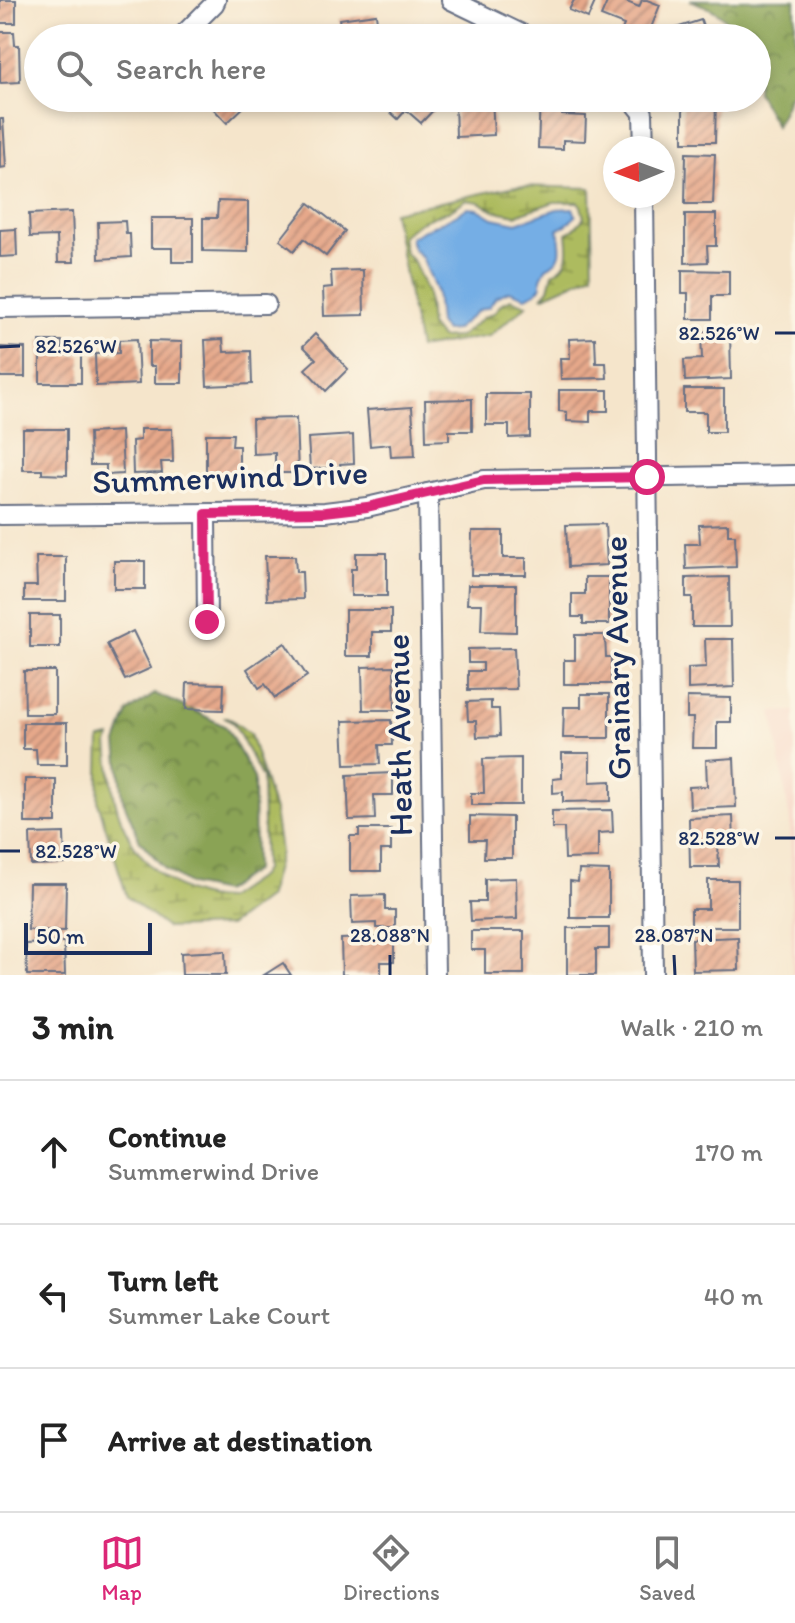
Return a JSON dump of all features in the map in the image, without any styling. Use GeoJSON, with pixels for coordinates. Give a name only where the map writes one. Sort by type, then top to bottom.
{"type":"FeatureCollection","features":[{"type":"Feature","properties":{"kind":"street"},"geometry":{"type":"LineString","coordinates":[[194,24],[216,0]]}},
{"type":"Feature","properties":{"kind":"street"},"geometry":{"type":"LineString","coordinates":[[451,0],[501,24]]}},
{"type":"Feature","properties":{"kind":"street"},"geometry":{"type":"LineString","coordinates":[[642,112],[644,136]]}},
{"type":"Feature","properties":{"kind":"street","name":"Grainary Avenue"},"geometry":{"type":"LineString","coordinates":[[644,208],[653,975]]}},
{"type":"Feature","properties":{"kind":"street"},"geometry":{"type":"LineString","coordinates":[[0,308],[266,304]]}},
{"type":"Feature","properties":{"kind":"street","name":"Summerwind Drive"},"geometry":{"type":"LineString","coordinates":[[0,515],[325,512],[367,507],[484,480],[795,475]]}},
{"type":"Feature","properties":{"kind":"street","name":"Heath Avenue"},"geometry":{"type":"LineString","coordinates":[[428,493],[435,975]]}},
{"type":"Feature","properties":{"kind":"street"},"geometry":{"type":"LineString","coordinates":[[206,514],[207,622]]}},
{"type":"Feature","properties":{"kind":"shaded area"},"geometry":{"type":"Polygon","coordinates":[[[795,711],[795,975],[792,975],[790,820],[772,712],[795,711]]]}},
{"type":"Feature","properties":{"kind":"green space"},"geometry":{"type":"Polygon","coordinates":[[[690,0],[795,0],[795,84],[776,126],[768,112],[771,112],[771,24],[728,24],[718,13],[690,0]]]}},
{"type":"Feature","properties":{"kind":"green space"},"geometry":{"type":"Polygon","coordinates":[[[516,186],[591,188],[593,274],[542,297],[549,289],[553,273],[566,262],[567,233],[584,218],[578,202],[554,202],[516,215],[466,200],[418,223],[402,236],[405,253],[414,262],[427,293],[430,326],[441,338],[459,337],[494,313],[502,303],[511,299],[527,305],[489,336],[419,348],[393,212],[516,186]]]}},
{"type":"Feature","properties":{"kind":"green space"},"geometry":{"type":"Polygon","coordinates":[[[155,694],[226,727],[254,778],[255,870],[223,892],[190,885],[166,870],[140,841],[123,800],[117,743],[128,712],[155,694]]]}},
{"type":"Feature","properties":{"kind":"green space"},"geometry":{"type":"Polygon","coordinates":[[[225,717],[250,734],[274,811],[280,852],[268,897],[229,926],[167,928],[127,897],[98,802],[100,739],[110,737],[108,744],[115,800],[121,819],[141,854],[154,869],[187,891],[226,899],[264,870],[262,778],[234,724],[225,717]]]}},
{"type":"Feature","properties":{"kind":"water"},"geometry":{"type":"Polygon","coordinates":[[[467,208],[517,223],[557,209],[573,208],[576,216],[558,229],[559,257],[546,268],[536,292],[526,297],[509,291],[496,297],[489,307],[479,310],[455,330],[445,331],[439,323],[436,291],[422,257],[413,249],[410,238],[467,208]]]}},
{"type":"Feature","properties":{"kind":"building"},"geometry":{"type":"Polygon","coordinates":[[[0,0],[16,0],[16,23],[0,23],[0,0]]]}},
{"type":"Feature","properties":{"kind":"building"},"geometry":{"type":"Polygon","coordinates":[[[574,0],[596,0],[588,18],[569,10],[574,0]]]}},
{"type":"Feature","properties":{"kind":"building"},"geometry":{"type":"Polygon","coordinates":[[[608,0],[622,0],[639,7],[642,0],[660,5],[653,24],[621,24],[601,16],[608,0]]]}},
{"type":"Feature","properties":{"kind":"building"},"geometry":{"type":"Polygon","coordinates":[[[376,14],[377,24],[340,24],[339,19],[376,14]]]}},
{"type":"Feature","properties":{"kind":"building"},"geometry":{"type":"Polygon","coordinates":[[[0,32],[14,32],[15,45],[19,45],[20,82],[0,83],[0,32]]]}},
{"type":"Feature","properties":{"kind":"building"},"geometry":{"type":"Polygon","coordinates":[[[216,112],[239,112],[227,123],[216,112]]]}},
{"type":"Feature","properties":{"kind":"building"},"geometry":{"type":"Polygon","coordinates":[[[390,112],[404,112],[398,119],[390,112]]]}},
{"type":"Feature","properties":{"kind":"building"},"geometry":{"type":"Polygon","coordinates":[[[408,112],[431,112],[421,123],[408,112]]]}},
{"type":"Feature","properties":{"kind":"building"},"geometry":{"type":"Polygon","coordinates":[[[455,112],[493,112],[494,135],[456,137],[455,112]]]}},
{"type":"Feature","properties":{"kind":"building"},"geometry":{"type":"Polygon","coordinates":[[[539,112],[586,116],[585,141],[563,140],[563,149],[538,148],[539,112]]]}},
{"type":"Feature","properties":{"kind":"building"},"geometry":{"type":"Polygon","coordinates":[[[683,112],[716,112],[715,142],[683,142],[683,112]]]}},
{"type":"Feature","properties":{"kind":"building"},"geometry":{"type":"Polygon","coordinates":[[[0,119],[3,119],[6,167],[0,168],[0,119]]]}},
{"type":"Feature","properties":{"kind":"building"},"geometry":{"type":"Polygon","coordinates":[[[686,153],[715,154],[713,204],[685,204],[686,153]]]}},
{"type":"Feature","properties":{"kind":"building"},"geometry":{"type":"Polygon","coordinates":[[[218,201],[248,202],[248,252],[203,251],[203,218],[217,218],[218,201]]]}},
{"type":"Feature","properties":{"kind":"building"},"geometry":{"type":"Polygon","coordinates":[[[309,203],[345,231],[326,256],[304,239],[294,251],[280,240],[309,203]]]}},
{"type":"Feature","properties":{"kind":"building"},"geometry":{"type":"Polygon","coordinates":[[[72,212],[74,262],[58,262],[57,236],[30,237],[29,214],[72,212]]]}},
{"type":"Feature","properties":{"kind":"building"},"geometry":{"type":"Polygon","coordinates":[[[685,214],[716,214],[716,246],[707,246],[708,262],[685,263],[685,214]]]}},
{"type":"Feature","properties":{"kind":"building"},"geometry":{"type":"Polygon","coordinates":[[[151,218],[193,218],[193,262],[172,262],[172,248],[151,248],[151,218]]]}},
{"type":"Feature","properties":{"kind":"building"},"geometry":{"type":"Polygon","coordinates":[[[125,221],[126,234],[130,234],[131,257],[99,259],[98,222],[125,221]]]}},
{"type":"Feature","properties":{"kind":"building"},"geometry":{"type":"Polygon","coordinates":[[[16,229],[17,256],[0,257],[0,230],[16,229]]]}},
{"type":"Feature","properties":{"kind":"building"},"geometry":{"type":"Polygon","coordinates":[[[363,270],[364,315],[324,316],[323,288],[332,287],[331,271],[363,270]]]}},
{"type":"Feature","properties":{"kind":"building"},"geometry":{"type":"Polygon","coordinates":[[[682,270],[729,271],[729,296],[712,296],[712,319],[688,319],[688,293],[682,293],[682,270]]]}},
{"type":"Feature","properties":{"kind":"building"},"geometry":{"type":"Polygon","coordinates":[[[730,330],[731,379],[685,381],[684,360],[702,359],[701,332],[730,330]]]}},
{"type":"Feature","properties":{"kind":"building"},"geometry":{"type":"Polygon","coordinates":[[[315,334],[348,369],[326,391],[305,369],[316,359],[303,346],[315,334]]]}},
{"type":"Feature","properties":{"kind":"building"},"geometry":{"type":"Polygon","coordinates":[[[595,338],[596,363],[606,363],[607,378],[561,379],[560,358],[570,358],[569,339],[595,338]]]}},
{"type":"Feature","properties":{"kind":"building"},"geometry":{"type":"Polygon","coordinates":[[[137,339],[139,384],[96,386],[95,354],[119,353],[119,340],[137,339]]]}},
{"type":"Feature","properties":{"kind":"building"},"geometry":{"type":"Polygon","coordinates":[[[223,339],[224,352],[251,351],[252,384],[207,386],[205,340],[223,339]]]}},
{"type":"Feature","properties":{"kind":"building"},"geometry":{"type":"Polygon","coordinates":[[[40,341],[62,341],[63,355],[81,355],[81,383],[40,383],[40,341]]]}},
{"type":"Feature","properties":{"kind":"building"},"geometry":{"type":"Polygon","coordinates":[[[149,341],[182,342],[182,383],[155,383],[155,366],[149,366],[149,341]]]}},
{"type":"Feature","properties":{"kind":"building"},"geometry":{"type":"Polygon","coordinates":[[[0,347],[25,348],[25,377],[0,377],[0,347]]]}},
{"type":"Feature","properties":{"kind":"building"},"geometry":{"type":"Polygon","coordinates":[[[684,389],[724,389],[724,432],[706,432],[706,412],[684,412],[684,389]]]}},
{"type":"Feature","properties":{"kind":"building"},"geometry":{"type":"Polygon","coordinates":[[[559,390],[608,390],[608,411],[590,411],[590,422],[567,421],[567,412],[559,411],[559,390]]]}},
{"type":"Feature","properties":{"kind":"building"},"geometry":{"type":"Polygon","coordinates":[[[486,394],[530,394],[530,437],[509,438],[509,425],[486,425],[486,394]]]}},
{"type":"Feature","properties":{"kind":"building"},"geometry":{"type":"Polygon","coordinates":[[[472,399],[472,431],[449,431],[449,440],[426,441],[425,400],[472,399]]]}},
{"type":"Feature","properties":{"kind":"building"},"geometry":{"type":"Polygon","coordinates":[[[412,407],[415,456],[391,457],[390,444],[370,446],[367,410],[412,407]]]}},
{"type":"Feature","properties":{"kind":"building"},"geometry":{"type":"Polygon","coordinates":[[[296,418],[298,473],[275,473],[275,453],[253,454],[252,419],[296,418]]]}},
{"type":"Feature","properties":{"kind":"building"},"geometry":{"type":"Polygon","coordinates":[[[23,429],[67,429],[67,475],[23,470],[23,429]]]}},
{"type":"Feature","properties":{"kind":"building"},"geometry":{"type":"Polygon","coordinates":[[[140,429],[172,429],[173,462],[161,462],[162,473],[133,474],[132,441],[140,440],[140,429]]]}},
{"type":"Feature","properties":{"kind":"building"},"geometry":{"type":"Polygon","coordinates":[[[121,431],[123,474],[106,475],[106,465],[90,465],[89,433],[121,431]]]}},
{"type":"Feature","properties":{"kind":"building"},"geometry":{"type":"Polygon","coordinates":[[[206,434],[233,434],[232,446],[239,446],[239,472],[206,472],[206,434]]]}},
{"type":"Feature","properties":{"kind":"building"},"geometry":{"type":"Polygon","coordinates":[[[353,435],[354,463],[310,469],[308,438],[353,435]]]}},
{"type":"Feature","properties":{"kind":"building"},"geometry":{"type":"Polygon","coordinates":[[[605,524],[607,565],[568,567],[566,525],[605,524]]]}},
{"type":"Feature","properties":{"kind":"building"},"geometry":{"type":"Polygon","coordinates":[[[728,524],[728,535],[735,535],[736,567],[686,569],[685,544],[700,544],[699,525],[728,524]]]}},
{"type":"Feature","properties":{"kind":"building"},"geometry":{"type":"Polygon","coordinates":[[[472,531],[503,531],[503,558],[526,558],[526,575],[471,575],[472,531]]]}},
{"type":"Feature","properties":{"kind":"building"},"geometry":{"type":"Polygon","coordinates":[[[356,553],[387,553],[387,596],[351,596],[351,569],[356,569],[356,553]]]}},
{"type":"Feature","properties":{"kind":"building"},"geometry":{"type":"Polygon","coordinates":[[[265,556],[295,556],[296,572],[302,572],[303,599],[267,600],[265,556]]]}},
{"type":"Feature","properties":{"kind":"building"},"geometry":{"type":"Polygon","coordinates":[[[36,557],[66,557],[66,601],[24,601],[24,586],[37,586],[36,557]]]}},
{"type":"Feature","properties":{"kind":"building"},"geometry":{"type":"Polygon","coordinates":[[[114,561],[145,561],[145,589],[114,589],[114,561]]]}},
{"type":"Feature","properties":{"kind":"building"},"geometry":{"type":"Polygon","coordinates":[[[585,577],[609,577],[609,624],[583,624],[583,617],[572,617],[572,594],[585,594],[585,577]]]}},
{"type":"Feature","properties":{"kind":"building"},"geometry":{"type":"Polygon","coordinates":[[[729,577],[730,627],[692,627],[692,597],[686,597],[686,578],[729,577]]]}},
{"type":"Feature","properties":{"kind":"building"},"geometry":{"type":"Polygon","coordinates":[[[468,585],[516,585],[516,632],[481,631],[482,604],[467,604],[468,585]]]}},
{"type":"Feature","properties":{"kind":"building"},"geometry":{"type":"Polygon","coordinates":[[[345,610],[391,610],[391,632],[372,632],[372,656],[345,656],[345,610]]]}},
{"type":"Feature","properties":{"kind":"building"},"geometry":{"type":"Polygon","coordinates":[[[30,615],[60,615],[60,647],[30,647],[30,615]]]}},
{"type":"Feature","properties":{"kind":"building"},"geometry":{"type":"Polygon","coordinates":[[[133,631],[151,668],[125,680],[107,644],[133,631]]]}},
{"type":"Feature","properties":{"kind":"building"},"geometry":{"type":"Polygon","coordinates":[[[575,635],[605,635],[606,657],[611,657],[611,684],[564,684],[564,660],[575,660],[575,635]]]}},
{"type":"Feature","properties":{"kind":"building"},"geometry":{"type":"Polygon","coordinates":[[[705,639],[733,639],[734,687],[688,689],[688,668],[706,667],[705,639]]]}},
{"type":"Feature","properties":{"kind":"building"},"geometry":{"type":"Polygon","coordinates":[[[285,643],[307,676],[275,698],[265,684],[259,688],[247,669],[285,643]]]}},
{"type":"Feature","properties":{"kind":"building"},"geometry":{"type":"Polygon","coordinates":[[[514,648],[516,689],[468,690],[468,671],[483,671],[483,663],[468,663],[468,649],[514,648]]]}},
{"type":"Feature","properties":{"kind":"building"},"geometry":{"type":"Polygon","coordinates":[[[394,666],[395,710],[363,710],[362,667],[394,666]]]}},
{"type":"Feature","properties":{"kind":"building"},"geometry":{"type":"Polygon","coordinates":[[[24,671],[55,671],[55,714],[25,714],[24,671]]]}},
{"type":"Feature","properties":{"kind":"building"},"geometry":{"type":"Polygon","coordinates":[[[187,683],[224,684],[223,710],[186,709],[187,683]]]}},
{"type":"Feature","properties":{"kind":"building"},"geometry":{"type":"Polygon","coordinates":[[[581,694],[609,694],[609,738],[563,738],[564,707],[581,707],[581,694]]]}},
{"type":"Feature","properties":{"kind":"building"},"geometry":{"type":"Polygon","coordinates":[[[687,697],[731,698],[731,722],[717,722],[717,748],[692,748],[693,718],[687,718],[687,697]]]}},
{"type":"Feature","properties":{"kind":"building"},"geometry":{"type":"Polygon","coordinates":[[[491,701],[491,709],[499,709],[500,736],[477,737],[476,721],[468,721],[467,702],[491,701]]]}},
{"type":"Feature","properties":{"kind":"building"},"geometry":{"type":"Polygon","coordinates":[[[391,720],[392,745],[379,745],[380,764],[345,765],[343,721],[391,720]]]}},
{"type":"Feature","properties":{"kind":"building"},"geometry":{"type":"Polygon","coordinates":[[[23,723],[67,723],[67,765],[37,765],[36,749],[23,749],[23,723]]]}},
{"type":"Feature","properties":{"kind":"building"},"geometry":{"type":"Polygon","coordinates":[[[562,753],[590,753],[590,782],[611,781],[611,801],[563,802],[563,792],[553,793],[553,779],[562,778],[562,753]]]}},
{"type":"Feature","properties":{"kind":"building"},"geometry":{"type":"Polygon","coordinates":[[[521,758],[521,805],[471,805],[471,793],[484,793],[483,759],[521,758]]]}},
{"type":"Feature","properties":{"kind":"building"},"geometry":{"type":"Polygon","coordinates":[[[734,758],[736,807],[690,809],[689,787],[707,786],[706,760],[734,758]]]}},
{"type":"Feature","properties":{"kind":"building"},"geometry":{"type":"Polygon","coordinates":[[[393,773],[393,795],[374,795],[375,819],[349,820],[347,775],[393,773]]]}},
{"type":"Feature","properties":{"kind":"building"},"geometry":{"type":"Polygon","coordinates":[[[25,779],[56,779],[56,823],[25,823],[25,779]]]}},
{"type":"Feature","properties":{"kind":"building"},"geometry":{"type":"Polygon","coordinates":[[[612,810],[613,832],[598,833],[598,858],[565,859],[564,828],[552,828],[552,811],[612,810]]]}},
{"type":"Feature","properties":{"kind":"building"},"geometry":{"type":"Polygon","coordinates":[[[470,816],[512,817],[512,858],[484,858],[485,840],[470,840],[470,816]]]}},
{"type":"Feature","properties":{"kind":"building"},"geometry":{"type":"Polygon","coordinates":[[[733,816],[734,843],[718,844],[719,867],[690,867],[689,818],[733,816]]]}},
{"type":"Feature","properties":{"kind":"building"},"geometry":{"type":"Polygon","coordinates":[[[359,829],[391,829],[391,850],[381,850],[381,871],[350,871],[350,836],[359,836],[359,829]]]}},
{"type":"Feature","properties":{"kind":"building"},"geometry":{"type":"Polygon","coordinates":[[[64,833],[65,864],[31,865],[30,834],[64,833]]]}},
{"type":"Feature","properties":{"kind":"building"},"geometry":{"type":"Polygon","coordinates":[[[579,870],[609,871],[609,918],[570,918],[570,881],[578,882],[579,870]]]}},
{"type":"Feature","properties":{"kind":"building"},"geometry":{"type":"Polygon","coordinates":[[[516,878],[517,919],[471,921],[470,902],[485,902],[485,879],[516,878]]]}},
{"type":"Feature","properties":{"kind":"building"},"geometry":{"type":"Polygon","coordinates":[[[708,880],[738,880],[738,927],[691,927],[691,909],[708,909],[708,880]]]}},
{"type":"Feature","properties":{"kind":"building"},"geometry":{"type":"Polygon","coordinates":[[[29,883],[66,883],[65,931],[28,930],[29,883]]]}},
{"type":"Feature","properties":{"kind":"building"},"geometry":{"type":"Polygon","coordinates":[[[385,895],[385,910],[395,910],[395,928],[376,928],[376,923],[352,924],[351,896],[385,895]]]}},
{"type":"Feature","properties":{"kind":"building"},"geometry":{"type":"Polygon","coordinates":[[[567,928],[609,928],[609,949],[596,949],[596,975],[567,975],[567,928]]]}},
{"type":"Feature","properties":{"kind":"building"},"geometry":{"type":"Polygon","coordinates":[[[471,931],[524,931],[524,974],[485,974],[485,950],[471,950],[471,931]]]}},
{"type":"Feature","properties":{"kind":"building"},"geometry":{"type":"Polygon","coordinates":[[[394,937],[394,962],[381,962],[381,975],[342,975],[341,939],[394,937]]]}},
{"type":"Feature","properties":{"kind":"building"},"geometry":{"type":"Polygon","coordinates":[[[738,937],[739,970],[693,971],[692,939],[738,937]]]}},
{"type":"Feature","properties":{"kind":"building"},"geometry":{"type":"Polygon","coordinates":[[[64,942],[65,975],[27,975],[26,944],[64,942]]]}},
{"type":"Feature","properties":{"kind":"building"},"geometry":{"type":"Polygon","coordinates":[[[225,951],[226,975],[182,975],[181,953],[225,951]]]}},
{"type":"Feature","properties":{"kind":"building"},"geometry":{"type":"Polygon","coordinates":[[[283,963],[291,975],[264,975],[283,963]]]}},
{"type":"Feature","properties":{"kind":"route"},"geometry":{"type":"LineString","coordinates":[[207,622],[206,514],[325,512],[367,507],[484,480],[647,477]]}}]}
